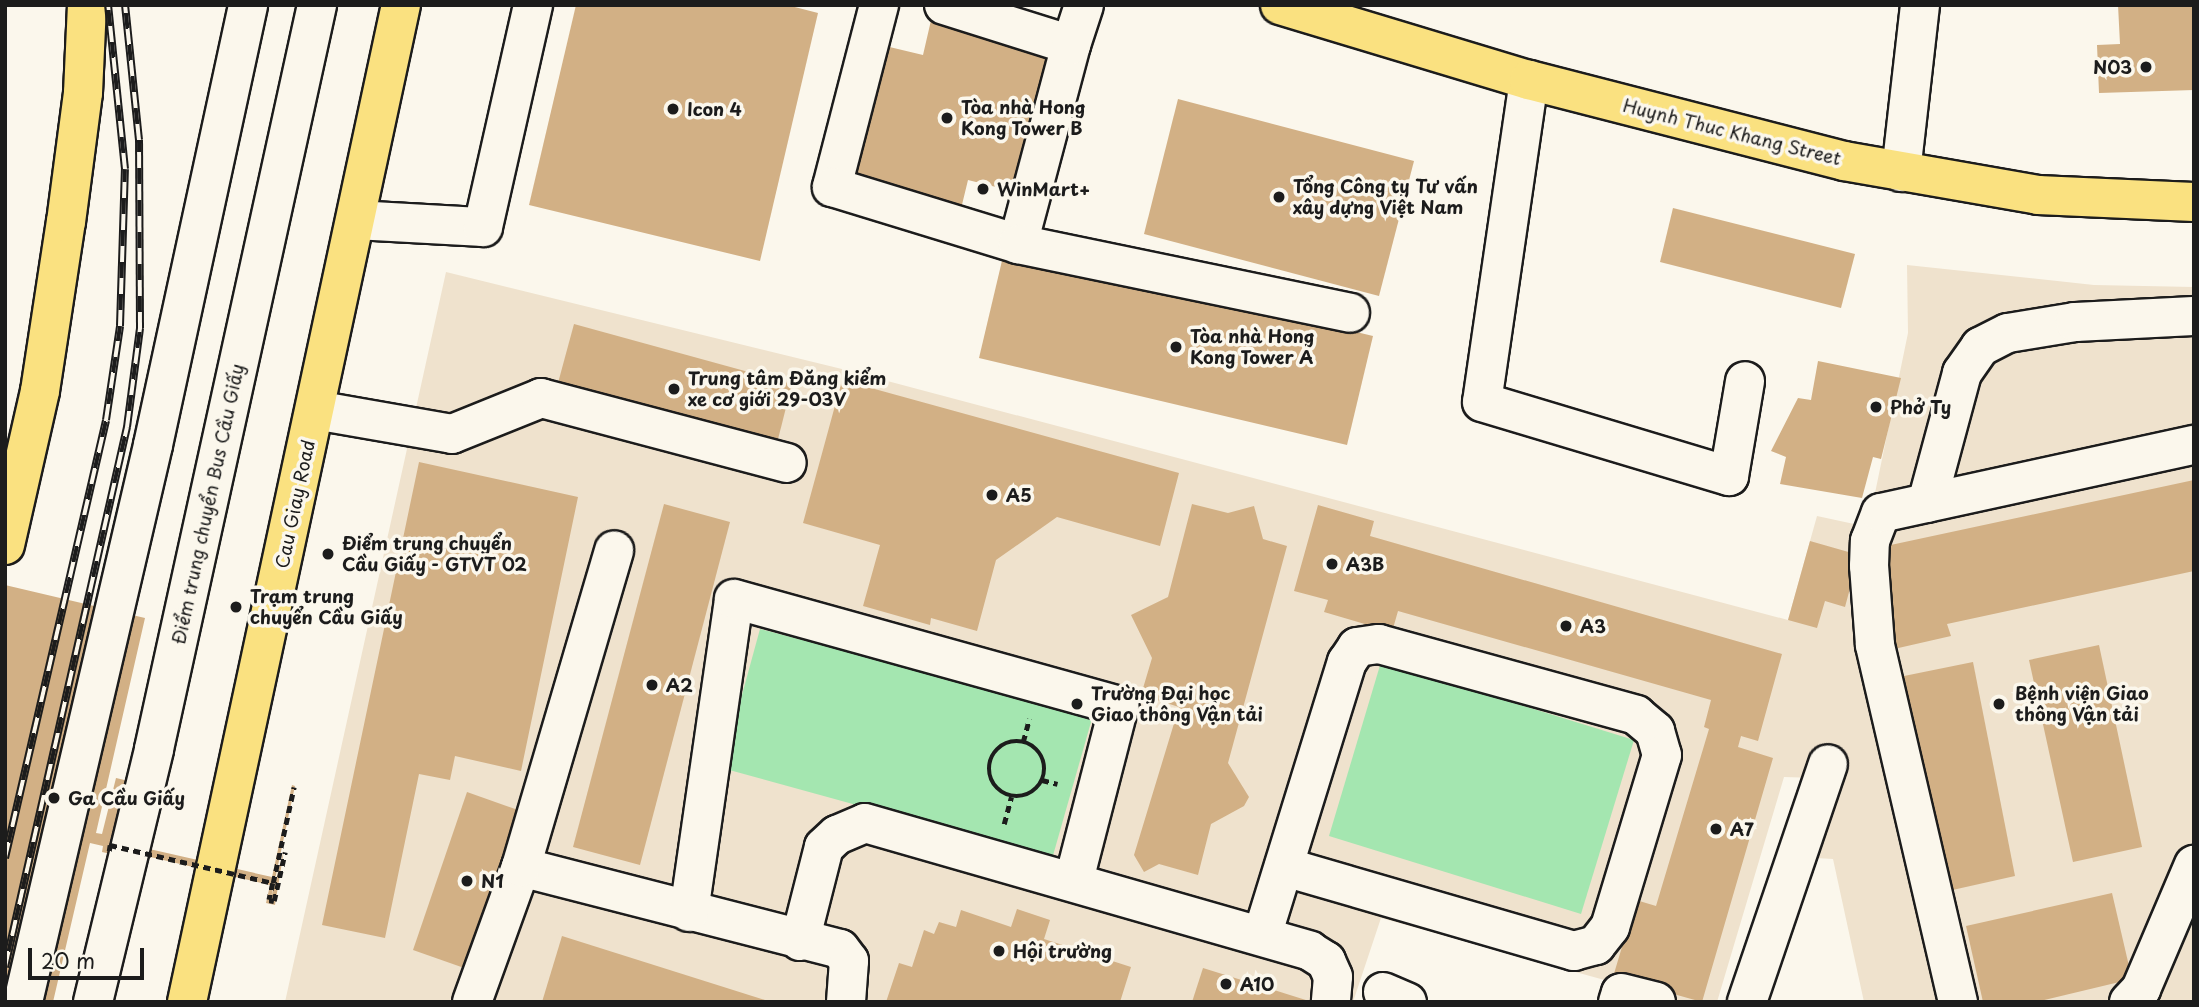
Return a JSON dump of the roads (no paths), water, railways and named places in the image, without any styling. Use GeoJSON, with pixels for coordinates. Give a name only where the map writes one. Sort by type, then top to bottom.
{"type":"FeatureCollection","features":[{"type":"Feature","properties":{"kind":"main road"},"geometry":{"type":"LineString","coordinates":[[66,5],[83,93]]}},
{"type":"Feature","properties":{"kind":"main road"},"geometry":{"type":"LineString","coordinates":[[5,545],[40,391],[83,93],[87,5]]}},
{"type":"Feature","properties":{"kind":"main road","name":"Cau Giay Road"},"geometry":{"type":"LineString","coordinates":[[187,1002],[401,5]]}},
{"type":"Feature","properties":{"kind":"main road","name":"Huynh Thuc Khang Street"},"geometry":{"type":"LineString","coordinates":[[1280,5],[1529,80],[1901,172],[2038,195],[2194,202]]}},
{"type":"Feature","properties":{"kind":"street"},"geometry":{"type":"LineString","coordinates":[[23,1002],[153,445],[248,5]]}},
{"type":"Feature","properties":{"kind":"street","name":"Điểm trung chuyển Bus Cầu Giấy"},"geometry":{"type":"LineString","coordinates":[[93,1002],[154,749],[317,5]]}},
{"type":"Feature","properties":{"kind":"street"},"geometry":{"type":"LineString","coordinates":[[356,220],[483,227],[533,5]]}},
{"type":"Feature","properties":{"kind":"street"},"geometry":{"type":"LineString","coordinates":[[879,5],[832,187],[1018,244],[1350,313]]}},
{"type":"Feature","properties":{"kind":"street"},"geometry":{"type":"LineString","coordinates":[[944,5],[1071,45]]}},
{"type":"Feature","properties":{"kind":"street"},"geometry":{"type":"LineString","coordinates":[[1018,244],[1084,5]]}},
{"type":"Feature","properties":{"kind":"street"},"geometry":{"type":"LineString","coordinates":[[1901,172],[1920,5]]}},
{"type":"Feature","properties":{"kind":"street"},"geometry":{"type":"LineString","coordinates":[[1529,80],[1482,402],[1729,476],[1745,381]]}},
{"type":"Feature","properties":{"kind":"street"},"geometry":{"type":"LineString","coordinates":[[1927,503],[1962,373],[1980,347],[2008,333],[2075,322],[2194,316]]}},
{"type":"Feature","properties":{"kind":"street"},"geometry":{"type":"LineString","coordinates":[[315,410],[452,434],[541,398],[788,463]]}},
{"type":"Feature","properties":{"kind":"street"},"geometry":{"type":"LineString","coordinates":[[1958,1002],[1875,645],[1868,566],[1870,541],[1881,513],[2194,445]]}},
{"type":"Feature","properties":{"kind":"street"},"geometry":{"type":"LineString","coordinates":[[472,1002],[521,867],[614,550]]}},
{"type":"Feature","properties":{"kind":"street"},"geometry":{"type":"LineString","coordinates":[[689,912],[734,599],[1119,706],[1074,880]]}},
{"type":"Feature","properties":{"kind":"street"},"geometry":{"type":"LineString","coordinates":[[1262,936],[1347,662],[1357,648],[1380,644],[1636,715],[1655,731],[1662,755],[1610,927],[1596,945],[1573,951],[1284,867]]}},
{"type":"Feature","properties":{"kind":"street"},"geometry":{"type":"LineString","coordinates":[[1747,1002],[1828,764]]}},
{"type":"Feature","properties":{"kind":"street"},"geometry":{"type":"LineString","coordinates":[[800,941],[824,847],[837,835],[865,822],[1310,950],[1326,961],[1333,977],[1331,1002]]}},
{"type":"Feature","properties":{"kind":"street"},"geometry":{"type":"LineString","coordinates":[[2129,1002],[2141,989],[2194,865]]}},
{"type":"Feature","properties":{"kind":"street"},"geometry":{"type":"LineString","coordinates":[[521,867],[800,941],[840,949],[849,961],[846,1002]]}},
{"type":"Feature","properties":{"kind":"street"},"geometry":{"type":"LineString","coordinates":[[1618,1002],[1621,993],[1656,1002]]}},
{"type":"Feature","properties":{"kind":"railway"},"geometry":{"type":"LineString","coordinates":[[5,858],[106,420],[120,326],[125,169],[108,5]]}},
{"type":"Feature","properties":{"kind":"railway"},"geometry":{"type":"LineString","coordinates":[[5,967],[127,427],[140,328],[139,140],[125,5]]}},
{"type":"Feature","properties":{"kind":"place","name":"N03"},"geometry":{"type":"Point","coordinates":[2146,67]}},
{"type":"Feature","properties":{"kind":"place","name":"Icon 4"},"geometry":{"type":"Point","coordinates":[673,109]}},
{"type":"Feature","properties":{"kind":"place","name":"Tòa nhà Hong Kong Tower B"},"geometry":{"type":"Point","coordinates":[947,118]}},
{"type":"Feature","properties":{"kind":"place","name":"WinMart+"},"geometry":{"type":"Point","coordinates":[983,189]}},
{"type":"Feature","properties":{"kind":"place","name":"Tổng Công ty Tư vấn xây dựng Việt Nam"},"geometry":{"type":"Point","coordinates":[1279,197]}},
{"type":"Feature","properties":{"kind":"place","name":"Tòa nhà Hong Kong Tower A"},"geometry":{"type":"Point","coordinates":[1176,347]}},
{"type":"Feature","properties":{"kind":"place","name":"Trung tâm Đăng kiểm xe cơ giới 29-03V"},"geometry":{"type":"Point","coordinates":[674,389]}},
{"type":"Feature","properties":{"kind":"place","name":"Phở Ty"},"geometry":{"type":"Point","coordinates":[1876,407]}},
{"type":"Feature","properties":{"kind":"place","name":"A5"},"geometry":{"type":"Point","coordinates":[992,495]}},
{"type":"Feature","properties":{"kind":"place","name":"Điểm trung chuyển Cầu Giấy - GTVT 02"},"geometry":{"type":"Point","coordinates":[328,554]}},
{"type":"Feature","properties":{"kind":"place","name":"A3B"},"geometry":{"type":"Point","coordinates":[1332,564]}},
{"type":"Feature","properties":{"kind":"place","name":"Trạm trung chuyển Cầu Giấy"},"geometry":{"type":"Point","coordinates":[236,607]}},
{"type":"Feature","properties":{"kind":"place","name":"A3"},"geometry":{"type":"Point","coordinates":[1566,626]}},
{"type":"Feature","properties":{"kind":"place","name":"A2"},"geometry":{"type":"Point","coordinates":[652,685]}},
{"type":"Feature","properties":{"kind":"place","name":"Trường Đại học Giao thông Vận tải"},"geometry":{"type":"Point","coordinates":[1077,704]}},
{"type":"Feature","properties":{"kind":"place","name":"Bệnh viện Giao thông Vận tải"},"geometry":{"type":"Point","coordinates":[1999,704]}},
{"type":"Feature","properties":{"kind":"place","name":"Ga Cầu Giấy"},"geometry":{"type":"Point","coordinates":[54,798]}},
{"type":"Feature","properties":{"kind":"place","name":"A7"},"geometry":{"type":"Point","coordinates":[1716,829]}},
{"type":"Feature","properties":{"kind":"place","name":"N1"},"geometry":{"type":"Point","coordinates":[467,881]}},
{"type":"Feature","properties":{"kind":"place","name":"Hội trường"},"geometry":{"type":"Point","coordinates":[999,951]}},
{"type":"Feature","properties":{"kind":"place","name":"A10"},"geometry":{"type":"Point","coordinates":[1226,984]}}]}
